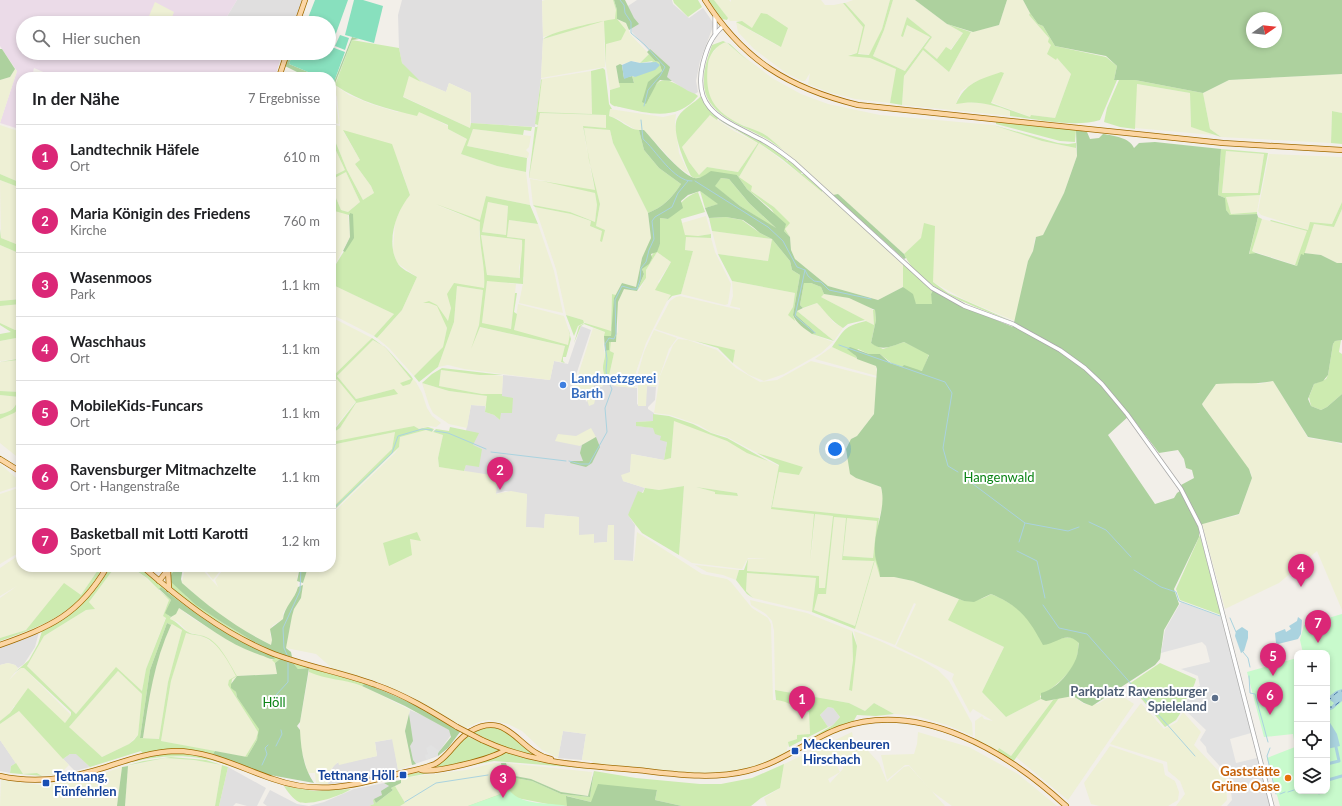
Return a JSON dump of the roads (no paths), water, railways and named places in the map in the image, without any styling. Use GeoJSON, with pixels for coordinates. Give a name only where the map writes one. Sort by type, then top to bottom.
{"type":"FeatureCollection","features":[{"type":"Feature","properties":{"kind":"main road"},"geometry":{"type":"LineString","coordinates":[[299,16],[305,0]]}},
{"type":"Feature","properties":{"kind":"main road"},"geometry":{"type":"LineString","coordinates":[[705,0],[723,26],[748,52],[773,72],[803,88],[829,98],[858,105],[1223,144],[1342,150]]}},
{"type":"Feature","properties":{"kind":"main road"},"geometry":{"type":"LineString","coordinates":[[281,72],[285,60]]}},
{"type":"Feature","properties":{"kind":"main road"},"geometry":{"type":"LineString","coordinates":[[0,459],[16,469]]}},
{"type":"Feature","properties":{"kind":"main road"},"geometry":{"type":"LineString","coordinates":[[0,645],[32,633],[66,615],[87,596],[104,572]]}},
{"type":"Feature","properties":{"kind":"main road"},"geometry":{"type":"LineString","coordinates":[[149,572],[169,589],[224,629],[244,640],[299,663],[358,679],[391,690],[482,740],[505,750],[530,758],[555,762],[694,775],[732,774],[765,765],[840,728],[863,722],[887,720],[925,725],[954,734],[989,750],[1028,774],[1066,806]]}},
{"type":"Feature","properties":{"kind":"main road"},"geometry":{"type":"LineString","coordinates":[[159,581],[166,572]]}},
{"type":"Feature","properties":{"kind":"main road"},"geometry":{"type":"LineString","coordinates":[[169,572],[169,589]]}},
{"type":"Feature","properties":{"kind":"main road"},"geometry":{"type":"LineString","coordinates":[[0,776],[34,780],[66,778],[140,756],[174,751],[210,756],[280,782],[306,787],[340,788],[419,770],[441,761],[468,732],[488,725],[499,726],[510,730],[533,751],[555,762]]}},
{"type":"Feature","properties":{"kind":"main road"},"geometry":{"type":"LineString","coordinates":[[419,770],[437,769],[489,758],[505,750]]}},
{"type":"Feature","properties":{"kind":"street"},"geometry":{"type":"LineString","coordinates":[[715,16],[715,33]]}},
{"type":"Feature","properties":{"kind":"street"},"geometry":{"type":"LineString","coordinates":[[723,26],[715,33],[708,48],[701,81],[707,103],[715,114],[732,126],[773,146],[794,162],[932,288],[964,306],[1013,324],[1060,350],[1085,368],[1114,396],[1177,484],[1193,510],[1200,526],[1272,806]]}},
{"type":"Feature","properties":{"kind":"water"},"geometry":{"type":"Polygon","coordinates":[[[631,61],[640,63],[656,62],[660,65],[655,70],[624,79],[622,65],[631,61]]]}},
{"type":"Feature","properties":{"kind":"water"},"geometry":{"type":"Polygon","coordinates":[[[1298,617],[1302,620],[1301,634],[1298,639],[1278,644],[1276,643],[1275,633],[1285,629],[1286,632],[1291,629],[1289,626],[1297,621],[1298,617]]]}},
{"type":"Feature","properties":{"kind":"water"},"geometry":{"type":"Polygon","coordinates":[[[1242,627],[1248,631],[1248,638],[1244,651],[1241,653],[1235,636],[1236,631],[1242,627]]]}},
{"type":"Feature","properties":{"kind":"water"},"geometry":{"type":"Polygon","coordinates":[[[1342,689],[1342,701],[1330,710],[1330,706],[1334,703],[1330,700],[1330,696],[1342,689]]]}},
{"type":"Feature","properties":{"kind":"water"},"geometry":{"type":"Polygon","coordinates":[[[1330,723],[1337,734],[1340,746],[1330,748],[1330,723]]]}},
{"type":"Feature","properties":{"kind":"waterway"},"geometry":{"type":"LineString","coordinates":[[620,0],[624,5],[625,13],[631,22],[631,33],[645,45],[665,67],[660,76],[648,90],[644,106]]}},
{"type":"Feature","properties":{"kind":"waterway"},"geometry":{"type":"LineString","coordinates":[[641,120],[643,139],[672,171],[685,180],[692,181]]}},
{"type":"Feature","properties":{"kind":"waterway"},"geometry":{"type":"LineString","coordinates":[[569,461],[580,464],[589,464],[607,432],[605,408],[612,389],[608,381],[606,371],[607,359],[605,344],[609,338],[614,339],[616,334],[615,300],[622,286],[637,289],[640,280],[641,268],[646,262],[654,239],[652,221],[655,217],[672,207],[678,193],[688,181]]}},
{"type":"Feature","properties":{"kind":"waterway"},"geometry":{"type":"LineString","coordinates":[[695,181],[768,227],[783,241],[797,267],[805,270],[808,276],[814,281],[821,282],[829,290],[871,299]]}},
{"type":"Feature","properties":{"kind":"waterway"},"geometry":{"type":"LineString","coordinates":[[805,270],[795,316],[815,333]]}},
{"type":"Feature","properties":{"kind":"waterway"},"geometry":{"type":"LineString","coordinates":[[839,345],[945,382],[952,393],[943,448],[948,466],[958,472]]}},
{"type":"Feature","properties":{"kind":"waterway"},"geometry":{"type":"LineString","coordinates":[[336,506],[392,453],[398,436],[422,429],[432,430]]}},
{"type":"Feature","properties":{"kind":"waterway"},"geometry":{"type":"LineString","coordinates":[[435,431],[448,433],[486,449]]}},
{"type":"Feature","properties":{"kind":"waterway"},"geometry":{"type":"LineString","coordinates":[[491,452],[566,461]]}},
{"type":"Feature","properties":{"kind":"waterway"},"geometry":{"type":"LineString","coordinates":[[965,478],[1025,523],[1019,542]]}},
{"type":"Feature","properties":{"kind":"waterway"},"geometry":{"type":"LineString","coordinates":[[1089,522],[1106,530],[1131,557]]}},
{"type":"Feature","properties":{"kind":"waterway"},"geometry":{"type":"LineString","coordinates":[[1025,523],[1068,531],[1079,527]]}},
{"type":"Feature","properties":{"kind":"waterway"},"geometry":{"type":"LineString","coordinates":[[1017,551],[1037,561],[1045,598]]}},
{"type":"Feature","properties":{"kind":"waterway"},"geometry":{"type":"LineString","coordinates":[[1134,570],[1161,587],[1176,592],[1179,601],[1220,616]]}},
{"type":"Feature","properties":{"kind":"waterway"},"geometry":{"type":"LineString","coordinates":[[288,657],[284,648],[283,628],[300,591],[301,572]]}},
{"type":"Feature","properties":{"kind":"waterway"},"geometry":{"type":"LineString","coordinates":[[1043,605],[1059,628],[1087,634],[1195,756]]}},
{"type":"Feature","properties":{"kind":"waterway"},"geometry":{"type":"LineString","coordinates":[[1230,618],[1236,632]]}},
{"type":"Feature","properties":{"kind":"waterway"},"geometry":{"type":"LineString","coordinates":[[1243,652],[1248,658],[1250,667]]}},
{"type":"Feature","properties":{"kind":"waterway"},"geometry":{"type":"LineString","coordinates":[[284,708],[276,695],[288,682],[288,660]]}},
{"type":"Feature","properties":{"kind":"waterway"},"geometry":{"type":"LineString","coordinates":[[1249,676],[1250,693],[1255,694],[1268,742]]}},
{"type":"Feature","properties":{"kind":"waterway"},"geometry":{"type":"LineString","coordinates":[[276,746],[282,734],[281,730]]}},
{"type":"Feature","properties":{"kind":"waterway"},"geometry":{"type":"LineString","coordinates":[[262,765],[267,754],[265,748],[268,745]]}},
{"type":"Feature","properties":{"kind":"waterway"},"geometry":{"type":"LineString","coordinates":[[1330,763],[1339,761],[1336,747]]}},
{"type":"Feature","properties":{"kind":"waterway"},"geometry":{"type":"LineString","coordinates":[[1270,748],[1267,756],[1276,794]]}},
{"type":"Feature","properties":{"kind":"waterway"},"geometry":{"type":"LineString","coordinates":[[405,802],[436,783],[488,775]]}},
{"type":"Feature","properties":{"kind":"waterway"},"geometry":{"type":"LineString","coordinates":[[1330,779],[1342,776]]}},
{"type":"Feature","properties":{"kind":"waterway"},"geometry":{"type":"LineString","coordinates":[[1288,792],[1294,790]]}},
{"type":"Feature","properties":{"kind":"waterway"},"geometry":{"type":"LineString","coordinates":[[1280,794],[1285,792]]}},
{"type":"Feature","properties":{"kind":"place","name":"Landmetzgerei Barth"},"geometry":{"type":"Point","coordinates":[563,385]}},
{"type":"Feature","properties":{"kind":"place","name":"Maria Königin des Friedens"},"geometry":{"type":"Point","coordinates":[500,490]}},
{"type":"Feature","properties":{"kind":"place","name":"Waschhaus"},"geometry":{"type":"Point","coordinates":[1301,587]}},
{"type":"Feature","properties":{"kind":"place","name":"Basketball mit Lotti Karotti"},"geometry":{"type":"Point","coordinates":[1318,643]}},
{"type":"Feature","properties":{"kind":"place","name":"MobileKids-Funcars"},"geometry":{"type":"Point","coordinates":[1273,676]}},
{"type":"Feature","properties":{"kind":"place","name":"Parkplatz Ravensburger Spieleland"},"geometry":{"type":"Point","coordinates":[1215,698]}},
{"type":"Feature","properties":{"kind":"place","name":"Ravensburger Mitmachzelte"},"geometry":{"type":"Point","coordinates":[1270,715]}},
{"type":"Feature","properties":{"kind":"place","name":"Landtechnik Häfele"},"geometry":{"type":"Point","coordinates":[802,719]}},
{"type":"Feature","properties":{"kind":"place","name":"Meckenbeuren Hirschach"},"geometry":{"type":"Point","coordinates":[795,751]}},
{"type":"Feature","properties":{"kind":"place","name":"Tettnang Höll"},"geometry":{"type":"Point","coordinates":[403,775]}},
{"type":"Feature","properties":{"kind":"place","name":"Gaststätte Grüne Oase"},"geometry":{"type":"Point","coordinates":[1288,778]}},
{"type":"Feature","properties":{"kind":"place","name":"Tettnang, Fünfehrlen"},"geometry":{"type":"Point","coordinates":[46,783]}},
{"type":"Feature","properties":{"kind":"place","name":"Wasenmoos"},"geometry":{"type":"Point","coordinates":[503,798]}},
{"type":"Feature","properties":{"kind":"park label","name":"Hangenwald"},"geometry":{"type":"Point","coordinates":[999,477]}},
{"type":"Feature","properties":{"kind":"park label","name":"Höll"},"geometry":{"type":"Point","coordinates":[274,702]}}]}
